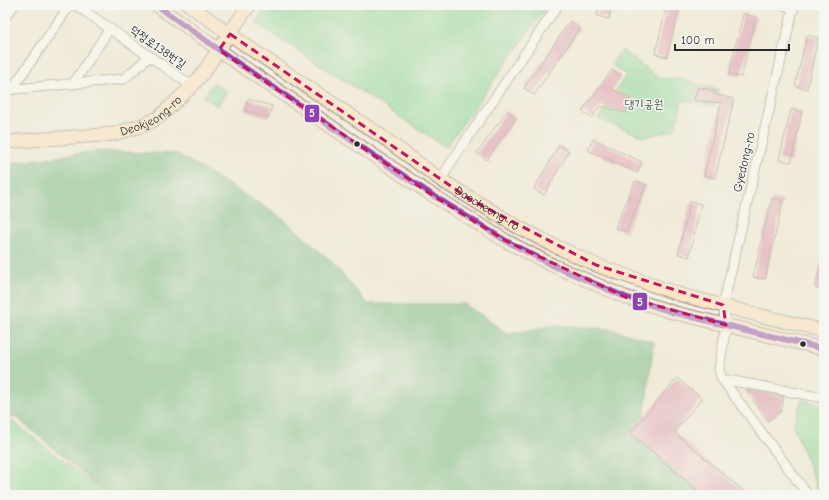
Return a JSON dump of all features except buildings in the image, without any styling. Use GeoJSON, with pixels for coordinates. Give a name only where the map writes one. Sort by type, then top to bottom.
{"type":"FeatureCollection","features":[{"type":"Feature","properties":{"kind":"main road","name":"Daecheong-ro"},"geometry":{"type":"LineString","coordinates":[[156,5],[219,50],[429,193],[506,241],[552,265],[625,297],[672,312],[824,349]]}},
{"type":"Feature","properties":{"kind":"main road","name":"Daecheong-ro"},"geometry":{"type":"LineString","coordinates":[[189,5],[381,136],[441,180],[516,226],[553,245],[596,265],[678,294],[824,331]]}},
{"type":"Feature","properties":{"kind":"main road","name":"Deokjeong-ro"},"geometry":{"type":"LineString","coordinates":[[5,142],[114,134],[146,124],[163,114],[192,86],[203,73],[250,5]]}},
{"type":"Feature","properties":{"kind":"street"},"geometry":{"type":"LineString","coordinates":[[5,17],[14,5]]}},
{"type":"Feature","properties":{"kind":"street"},"geometry":{"type":"LineString","coordinates":[[9,90],[70,5]]}},
{"type":"Feature","properties":{"kind":"street","name":"덕정로138번길"},"geometry":{"type":"LineString","coordinates":[[76,5],[192,86]]}},
{"type":"Feature","properties":{"kind":"street"},"geometry":{"type":"LineString","coordinates":[[441,180],[450,164],[558,5]]}},
{"type":"Feature","properties":{"kind":"street"},"geometry":{"type":"LineString","coordinates":[[782,5],[794,6]]}},
{"type":"Feature","properties":{"kind":"street","name":"Gyedong-ro"},"geometry":{"type":"LineString","coordinates":[[726,325],[722,305],[794,6]]}},
{"type":"Feature","properties":{"kind":"street","name":"덕정로138번길"},"geometry":{"type":"LineString","coordinates":[[73,84],[110,28]]}},
{"type":"Feature","properties":{"kind":"street"},"geometry":{"type":"LineString","coordinates":[[9,90],[124,80],[150,56]]}},
{"type":"Feature","properties":{"kind":"street"},"geometry":{"type":"LineString","coordinates":[[726,325],[719,370],[722,379],[808,495]]}},
{"type":"Feature","properties":{"kind":"street"},"geometry":{"type":"LineString","coordinates":[[722,379],[824,398]]}},
{"type":"Feature","properties":{"kind":"highlighted area"},"geometry":{"type":"Polygon","coordinates":[[[230,34],[471,200],[596,265],[723,305],[726,325],[625,297],[506,241],[429,193],[219,50],[230,34]]]}},
{"type":"Feature","properties":{"kind":"green space"},"geometry":{"type":"Polygon","coordinates":[[[267,5],[548,5],[446,147],[256,23],[267,5]]]}},
{"type":"Feature","properties":{"kind":"green space","name":"댕기공원"},"geometry":{"type":"Polygon","coordinates":[[[622,50],[659,78],[682,80],[719,89],[714,106],[683,100],[674,130],[645,137],[598,119],[626,75],[611,64],[622,50]]]}},
{"type":"Feature","properties":{"kind":"green space"},"geometry":{"type":"Polygon","coordinates":[[[214,82],[227,92],[217,106],[204,97],[214,82]]]}},
{"type":"Feature","properties":{"kind":"green space"},"geometry":{"type":"Polygon","coordinates":[[[96,151],[178,154],[281,217],[329,259],[368,304],[465,304],[508,334],[555,325],[611,329],[654,342],[641,441],[711,495],[109,495],[16,417],[5,415],[5,164],[96,151]]]}},
{"type":"Feature","properties":{"kind":"green space"},"geometry":{"type":"Polygon","coordinates":[[[802,400],[824,405],[824,495],[820,495],[793,425],[802,400]]]}},
{"type":"Feature","properties":{"kind":"green space"},"geometry":{"type":"Polygon","coordinates":[[[5,418],[9,419],[108,495],[5,495],[5,418]]]}},
{"type":"Feature","properties":{"kind":"transit line","name":"5"},"geometry":{"type":"LineString","coordinates":[[156,5],[236,62],[429,193],[506,241],[552,265],[625,297],[672,312],[824,349]]}}]}
